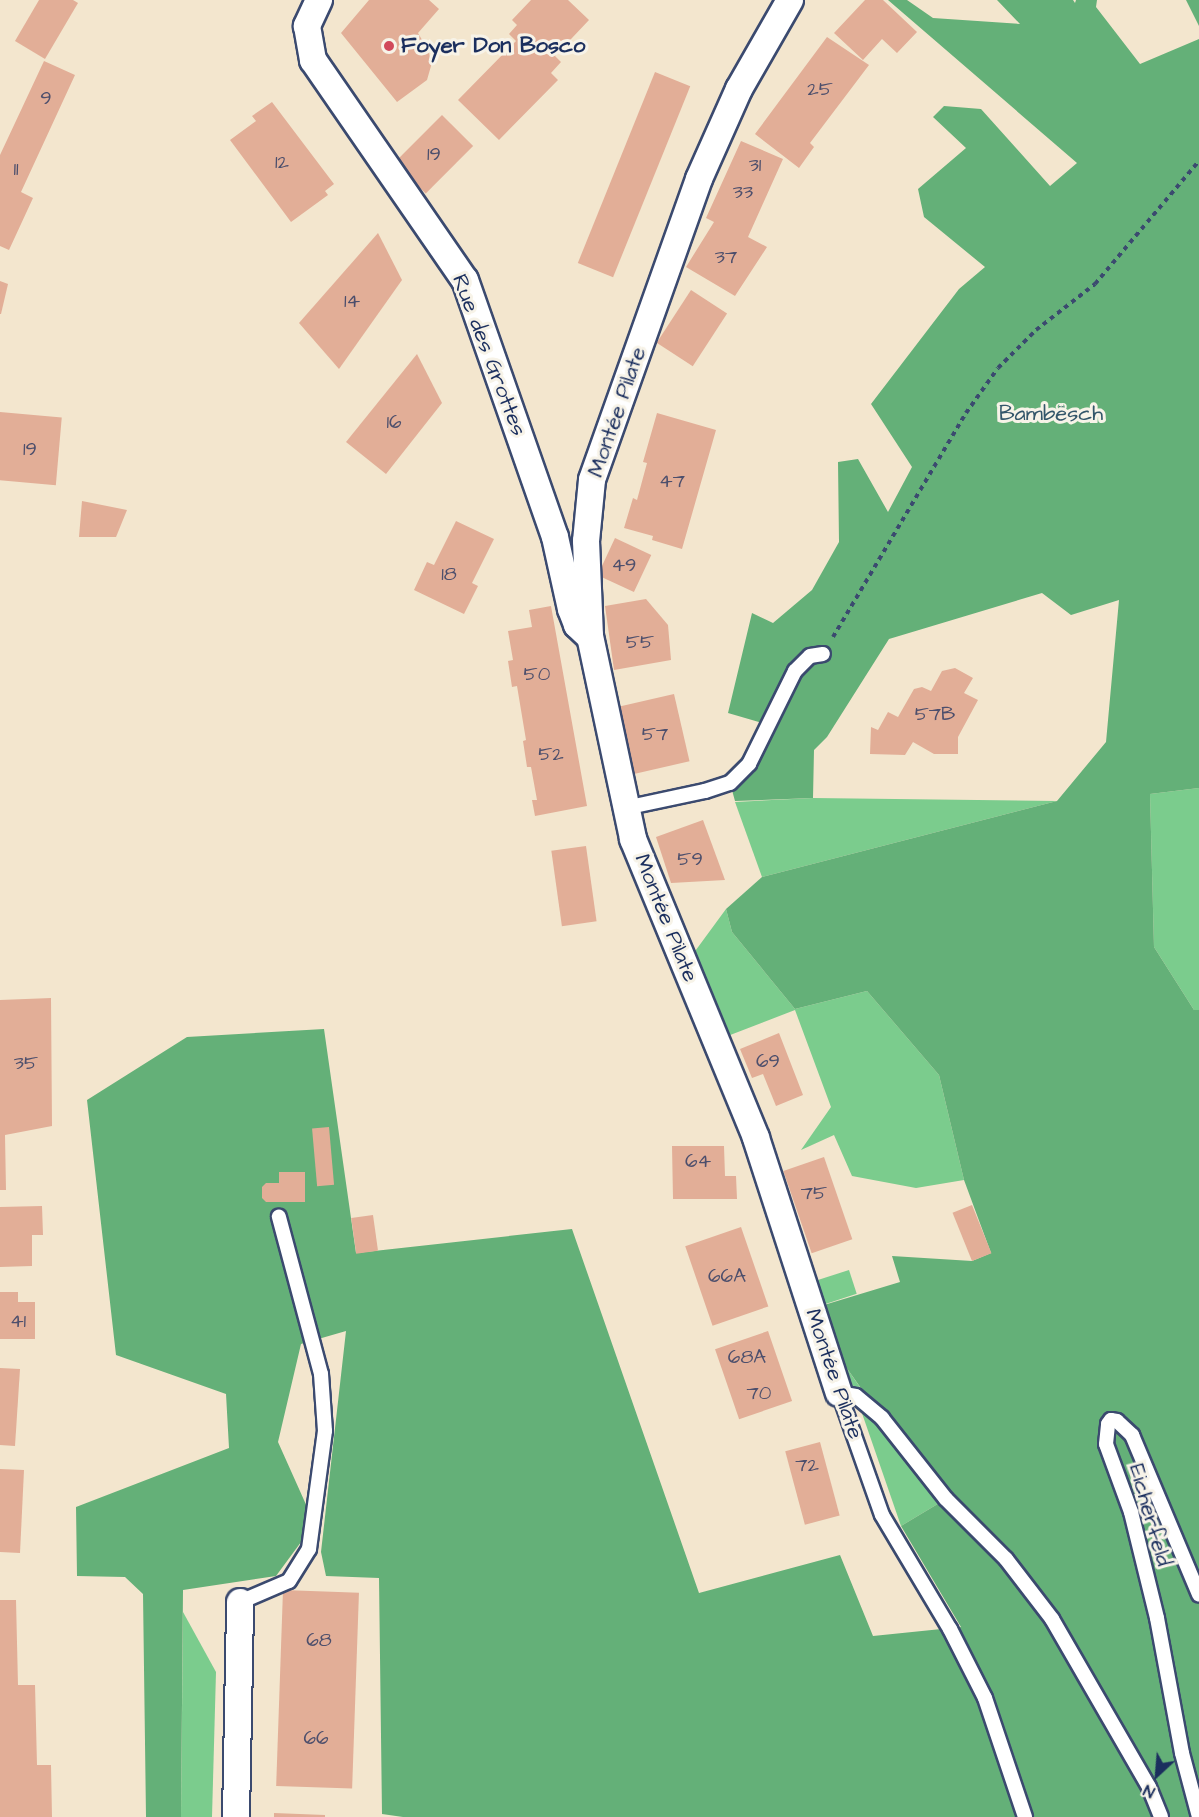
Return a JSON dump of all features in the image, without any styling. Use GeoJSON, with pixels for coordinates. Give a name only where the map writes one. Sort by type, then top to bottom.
{"type":"FeatureCollection","features":[{"type":"Feature","properties":{"kind":"street","name":"Rue des Grottes"},"geometry":{"type":"LineString","coordinates":[[319,0],[307,26],[313,60],[465,280],[555,537],[571,609],[577,625],[590,636]]}},
{"type":"Feature","properties":{"kind":"street","name":"Montée Pilate"},"geometry":{"type":"LineString","coordinates":[[790,0],[739,89],[699,179],[592,480],[586,541],[590,636],[633,839],[756,1138],[840,1393]]}},
{"type":"Feature","properties":{"kind":"street"},"geometry":{"type":"LineString","coordinates":[[236,1817],[240,1602]]}},
{"type":"Feature","properties":{"kind":"lane"},"geometry":{"type":"LineString","coordinates":[[625,808],[705,791],[730,783],[749,764],[795,671],[810,656],[823,654]]}},
{"type":"Feature","properties":{"kind":"lane"},"geometry":{"type":"LineString","coordinates":[[240,1602],[289,1581],[309,1549],[326,1431],[321,1374],[279,1217]]}},
{"type":"Feature","properties":{"kind":"lane"},"geometry":{"type":"LineString","coordinates":[[840,1393],[856,1396],[882,1419],[946,1499],[1006,1559],[1052,1619],[1149,1787],[1161,1817]]}},
{"type":"Feature","properties":{"kind":"lane","name":"Montée Pilate"},"geometry":{"type":"LineString","coordinates":[[840,1393],[882,1515],[950,1629],[985,1698],[1025,1817]]}},
{"type":"Feature","properties":{"kind":"lane","name":"Eicherfeld"},"geometry":{"type":"LineString","coordinates":[[1199,1594],[1132,1435],[1117,1421],[1111,1420],[1108,1424],[1106,1444],[1136,1533],[1157,1618],[1182,1753],[1199,1817]]}},
{"type":"Feature","properties":{"kind":"path"},"geometry":{"type":"LineString","coordinates":[[823,654],[966,413],[998,368],[1036,330],[1095,284],[1199,161]]}},
{"type":"Feature","properties":{"kind":"green space","name":"Bambësch"},"geometry":{"type":"Polygon","coordinates":[[[888,0],[907,0],[933,18],[1020,24],[997,0],[1073,0],[1075,3],[1076,0],[1097,0],[1096,7],[1140,64],[1199,39],[1199,788],[1150,794],[1154,947],[1194,1010],[1199,1010],[1199,1817],[403,1817],[382,1814],[379,1578],[326,1576],[321,1552],[346,1331],[301,1344],[278,1442],[308,1509],[304,1538],[276,1576],[183,1590],[181,1817],[146,1817],[143,1594],[125,1577],[77,1576],[76,1507],[229,1448],[226,1394],[116,1355],[87,1100],[187,1037],[324,1029],[356,1253],[572,1229],[699,1593],[840,1555],[873,1636],[961,1627],[901,1526],[946,1499],[882,1418],[846,1367],[824,1305],[900,1282],[892,1256],[972,1261],[991,1253],[964,1180],[939,1075],[867,991],[795,1009],[732,932],[726,909],[762,877],[1057,801],[1106,742],[1119,600],[1071,615],[1042,593],[889,639],[827,737],[814,750],[813,798],[735,801],[730,783],[769,725],[728,713],[752,613],[773,623],[812,590],[839,542],[838,462],[858,459],[888,512],[912,467],[871,404],[959,289],[985,267],[924,217],[918,189],[966,148],[933,117],[944,106],[981,109],[1050,186],[1077,163],[888,0]]]}},
{"type":"Feature","properties":{"kind":"green space"},"geometry":{"type":"Polygon","coordinates":[[[1186,0],[1199,0],[1199,26],[1186,0]]]}},
{"type":"Feature","properties":{"kind":"green space"},"geometry":{"type":"Polygon","coordinates":[[[1199,788],[1199,1010],[1194,1010],[1154,947],[1150,794],[1199,788]]]}},
{"type":"Feature","properties":{"kind":"green space"},"geometry":{"type":"Polygon","coordinates":[[[813,798],[1057,801],[762,877],[735,802],[813,798]]]}},
{"type":"Feature","properties":{"kind":"green space"},"geometry":{"type":"Polygon","coordinates":[[[726,909],[732,932],[795,1009],[867,991],[939,1075],[964,1180],[916,1188],[852,1176],[834,1135],[801,1150],[831,1107],[795,1010],[725,1037],[693,954],[726,909]]]}},
{"type":"Feature","properties":{"kind":"green space"},"geometry":{"type":"Polygon","coordinates":[[[849,1270],[857,1294],[822,1305],[815,1281],[849,1270]]]}},
{"type":"Feature","properties":{"kind":"green space"},"geometry":{"type":"Polygon","coordinates":[[[846,1367],[882,1419],[946,1499],[901,1526],[846,1367]]]}},
{"type":"Feature","properties":{"kind":"green space"},"geometry":{"type":"Polygon","coordinates":[[[183,1612],[216,1672],[212,1817],[181,1817],[183,1612]]]}},
{"type":"Feature","properties":{"kind":"building"},"geometry":{"type":"Polygon","coordinates":[[[39,0],[73,0],[78,3],[45,59],[15,41],[39,0]]]}},
{"type":"Feature","properties":{"kind":"building","name":"Foyer Don Bosco"},"geometry":{"type":"Polygon","coordinates":[[[369,0],[429,0],[439,9],[418,33],[429,52],[431,66],[427,80],[397,102],[341,33],[369,0]]]}},
{"type":"Feature","properties":{"kind":"building"},"geometry":{"type":"Polygon","coordinates":[[[531,0],[568,0],[589,20],[555,56],[561,62],[551,73],[558,80],[499,140],[458,100],[516,41],[509,34],[517,25],[512,20],[531,0]]]}},
{"type":"Feature","properties":{"kind":"building"},"geometry":{"type":"Polygon","coordinates":[[[865,0],[883,0],[917,32],[897,53],[882,39],[863,60],[834,33],[865,0]]]}},
{"type":"Feature","properties":{"kind":"building"},"geometry":{"type":"Polygon","coordinates":[[[827,37],[869,65],[810,143],[814,147],[799,168],[755,134],[827,37]]]}},
{"type":"Feature","properties":{"kind":"building"},"geometry":{"type":"Polygon","coordinates":[[[44,61],[75,75],[21,192],[33,198],[9,250],[0,246],[0,155],[44,61]]]}},
{"type":"Feature","properties":{"kind":"building"},"geometry":{"type":"Polygon","coordinates":[[[655,72],[690,86],[613,277],[578,263],[655,72]]]}},
{"type":"Feature","properties":{"kind":"building"},"geometry":{"type":"Polygon","coordinates":[[[272,102],[334,184],[325,191],[328,195],[291,222],[230,140],[256,121],[252,116],[272,102]]]}},
{"type":"Feature","properties":{"kind":"building"},"geometry":{"type":"Polygon","coordinates":[[[442,115],[473,146],[426,193],[395,162],[442,115]]]}},
{"type":"Feature","properties":{"kind":"building"},"geometry":{"type":"Polygon","coordinates":[[[741,141],[783,159],[748,237],[767,247],[735,296],[686,267],[714,222],[706,218],[741,141]]]}},
{"type":"Feature","properties":{"kind":"building"},"geometry":{"type":"Polygon","coordinates":[[[378,233],[402,280],[339,369],[299,323],[378,233]]]}},
{"type":"Feature","properties":{"kind":"building"},"geometry":{"type":"Polygon","coordinates":[[[0,281],[8,284],[1,314],[0,314],[0,281]]]}},
{"type":"Feature","properties":{"kind":"building"},"geometry":{"type":"Polygon","coordinates":[[[691,290],[727,313],[693,366],[657,343],[691,290]]]}},
{"type":"Feature","properties":{"kind":"building"},"geometry":{"type":"Polygon","coordinates":[[[417,354],[442,403],[386,474],[346,442],[417,354]]]}},
{"type":"Feature","properties":{"kind":"building"},"geometry":{"type":"Polygon","coordinates":[[[0,412],[62,417],[56,485],[0,480],[0,412]]]}},
{"type":"Feature","properties":{"kind":"building"},"geometry":{"type":"Polygon","coordinates":[[[657,413],[716,430],[682,549],[652,540],[653,536],[624,528],[633,498],[637,500],[647,463],[643,462],[657,413]]]}},
{"type":"Feature","properties":{"kind":"building"},"geometry":{"type":"Polygon","coordinates":[[[82,501],[127,510],[116,537],[79,537],[82,501]]]}},
{"type":"Feature","properties":{"kind":"building"},"geometry":{"type":"Polygon","coordinates":[[[456,521],[494,539],[472,583],[478,586],[464,614],[414,590],[427,562],[434,565],[456,521]]]}},
{"type":"Feature","properties":{"kind":"building"},"geometry":{"type":"Polygon","coordinates":[[[615,538],[651,555],[634,592],[598,575],[615,538]]]}},
{"type":"Feature","properties":{"kind":"building"},"geometry":{"type":"Polygon","coordinates":[[[646,599],[668,625],[671,660],[614,670],[605,606],[646,599]]]}},
{"type":"Feature","properties":{"kind":"building"},"geometry":{"type":"Polygon","coordinates":[[[551,606],[587,806],[535,816],[532,800],[537,800],[531,767],[527,767],[523,741],[526,740],[517,686],[512,687],[508,661],[513,660],[508,631],[532,627],[529,610],[551,606]]]}},
{"type":"Feature","properties":{"kind":"building"},"geometry":{"type":"Polygon","coordinates":[[[955,668],[973,678],[964,693],[978,700],[958,737],[958,754],[934,754],[913,742],[905,755],[870,754],[871,727],[878,730],[888,712],[898,717],[914,689],[922,687],[931,691],[942,671],[955,668]]]}},
{"type":"Feature","properties":{"kind":"building"},"geometry":{"type":"Polygon","coordinates":[[[674,694],[690,761],[634,774],[618,707],[674,694]]]}},
{"type":"Feature","properties":{"kind":"building"},"geometry":{"type":"Polygon","coordinates":[[[703,820],[725,880],[671,883],[656,837],[703,820]]]}},
{"type":"Feature","properties":{"kind":"building"},"geometry":{"type":"Polygon","coordinates":[[[586,846],[597,921],[562,926],[551,851],[586,846]]]}},
{"type":"Feature","properties":{"kind":"building"},"geometry":{"type":"Polygon","coordinates":[[[51,998],[52,1126],[5,1135],[6,1190],[0,1190],[0,1000],[51,998]]]}},
{"type":"Feature","properties":{"kind":"building"},"geometry":{"type":"Polygon","coordinates":[[[779,1033],[803,1095],[776,1106],[763,1074],[752,1078],[740,1049],[779,1033]]]}},
{"type":"Feature","properties":{"kind":"building"},"geometry":{"type":"Polygon","coordinates":[[[329,1127],[334,1185],[317,1186],[312,1128],[329,1127]]]}},
{"type":"Feature","properties":{"kind":"building"},"geometry":{"type":"Polygon","coordinates":[[[672,1146],[724,1146],[725,1176],[736,1176],[737,1199],[673,1199],[672,1146]]]}},
{"type":"Feature","properties":{"kind":"building"},"geometry":{"type":"Polygon","coordinates":[[[824,1157],[852,1239],[812,1253],[783,1171],[824,1157]]]}},
{"type":"Feature","properties":{"kind":"building"},"geometry":{"type":"Polygon","coordinates":[[[279,1172],[305,1172],[305,1202],[266,1202],[262,1198],[262,1187],[266,1183],[279,1183],[279,1172]]]}},
{"type":"Feature","properties":{"kind":"building"},"geometry":{"type":"Polygon","coordinates":[[[972,1205],[991,1253],[972,1261],[953,1213],[972,1205]]]}},
{"type":"Feature","properties":{"kind":"building"},"geometry":{"type":"Polygon","coordinates":[[[42,1206],[43,1235],[32,1235],[32,1266],[0,1267],[0,1207],[42,1206]]]}},
{"type":"Feature","properties":{"kind":"building"},"geometry":{"type":"Polygon","coordinates":[[[373,1215],[378,1251],[356,1254],[351,1218],[373,1215]]]}},
{"type":"Feature","properties":{"kind":"building"},"geometry":{"type":"Polygon","coordinates":[[[741,1227],[768,1306],[713,1326],[685,1246],[741,1227]]]}},
{"type":"Feature","properties":{"kind":"building"},"geometry":{"type":"Polygon","coordinates":[[[0,1292],[18,1292],[18,1302],[35,1302],[35,1339],[0,1339],[0,1292]]]}},
{"type":"Feature","properties":{"kind":"building"},"geometry":{"type":"Polygon","coordinates":[[[768,1331],[792,1401],[739,1419],[715,1349],[768,1331]]]}},
{"type":"Feature","properties":{"kind":"building"},"geometry":{"type":"Polygon","coordinates":[[[0,1368],[20,1369],[15,1446],[0,1445],[0,1368]]]}},
{"type":"Feature","properties":{"kind":"building"},"geometry":{"type":"Polygon","coordinates":[[[820,1442],[840,1515],[805,1525],[785,1451],[820,1442]]]}},
{"type":"Feature","properties":{"kind":"building"},"geometry":{"type":"Polygon","coordinates":[[[0,1469],[24,1470],[20,1553],[0,1552],[0,1469]]]}},
{"type":"Feature","properties":{"kind":"building"},"geometry":{"type":"Polygon","coordinates":[[[283,1590],[359,1593],[352,1789],[276,1786],[283,1590]]]}},
{"type":"Feature","properties":{"kind":"building"},"geometry":{"type":"Polygon","coordinates":[[[0,1600],[16,1600],[18,1685],[35,1685],[37,1765],[51,1765],[52,1817],[0,1817],[0,1600]]]}},
{"type":"Feature","properties":{"kind":"building"},"geometry":{"type":"Polygon","coordinates":[[[274,1813],[325,1815],[325,1817],[274,1817],[274,1813]]]}},
{"type":"Feature","properties":{"kind":"place","name":"Foyer Don Bosco"},"geometry":{"type":"Point","coordinates":[389,46]}}]}
